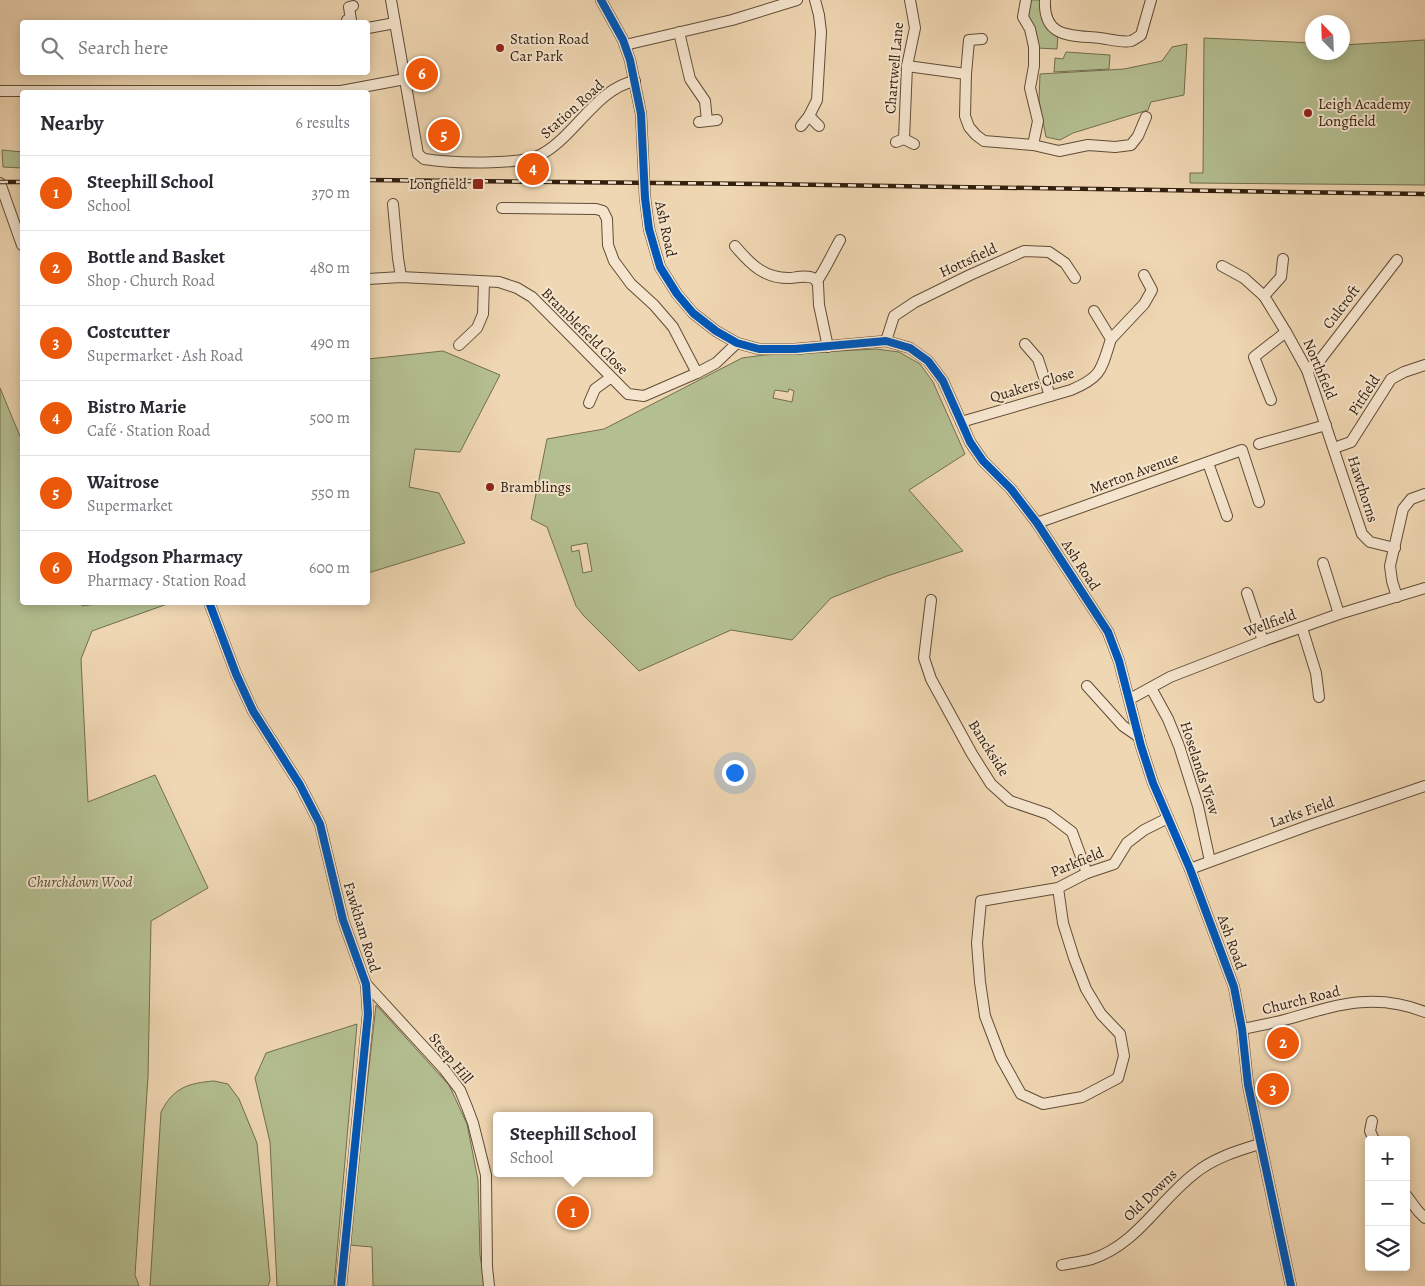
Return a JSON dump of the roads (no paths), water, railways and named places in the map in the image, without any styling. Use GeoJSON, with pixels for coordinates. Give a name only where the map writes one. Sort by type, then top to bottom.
{"type":"FeatureCollection","features":[{"type":"Feature","properties":{"kind":"street","name":"Station Road"},"geometry":{"type":"LineString","coordinates":[[391,0],[419,156],[427,160],[486,162],[528,159],[544,153],[609,94],[625,84],[635,81]]}},
{"type":"Feature","properties":{"kind":"street","name":"Ash Road"},"geometry":{"type":"LineString","coordinates":[[601,0],[625,45],[635,81],[642,129],[646,214],[658,262],[673,289],[694,313],[716,331],[737,343],[759,349],[794,349],[886,341],[910,348],[928,361],[943,381],[970,442],[983,461],[1011,489],[1037,523],[1108,632],[1119,661],[1153,783],[1190,869],[1234,987],[1242,1029],[1248,1085],[1291,1286]]}},
{"type":"Feature","properties":{"kind":"street"},"geometry":{"type":"LineString","coordinates":[[625,45],[732,20],[797,0]]}},
{"type":"Feature","properties":{"kind":"street"},"geometry":{"type":"LineString","coordinates":[[801,126],[810,116],[817,100],[821,32],[815,0]]}},
{"type":"Feature","properties":{"kind":"street","name":"Chartwell Lane"},"geometry":{"type":"LineString","coordinates":[[910,0],[915,28],[907,66],[900,140],[914,144]]}},
{"type":"Feature","properties":{"kind":"street"},"geometry":{"type":"LineString","coordinates":[[1026,0],[1023,17],[1030,29],[1034,47],[1034,66],[1030,88],[1038,121],[1033,144]]}},
{"type":"Feature","properties":{"kind":"street"},"geometry":{"type":"LineString","coordinates":[[1045,0],[1045,12],[1049,20],[1053,26],[1064,34],[1076,37],[1131,41],[1140,35],[1151,0]]}},
{"type":"Feature","properties":{"kind":"street"},"geometry":{"type":"LineString","coordinates":[[351,20],[349,7],[353,6]]}},
{"type":"Feature","properties":{"kind":"street"},"geometry":{"type":"LineString","coordinates":[[370,28],[395,23]]}},
{"type":"Feature","properties":{"kind":"street"},"geometry":{"type":"LineString","coordinates":[[679,32],[690,80],[705,101],[708,121]]}},
{"type":"Feature","properties":{"kind":"street"},"geometry":{"type":"LineString","coordinates":[[982,39],[969,40],[965,116],[968,127],[976,136],[984,141],[1033,144],[1059,151],[1088,146],[1131,146],[1138,136],[1146,117]]}},
{"type":"Feature","properties":{"kind":"street"},"geometry":{"type":"LineString","coordinates":[[907,66],[966,74]]}},
{"type":"Feature","properties":{"kind":"street"},"geometry":{"type":"LineString","coordinates":[[346,90],[405,79]]}},
{"type":"Feature","properties":{"kind":"street"},"geometry":{"type":"LineString","coordinates":[[0,91],[20,91]]}},
{"type":"Feature","properties":{"kind":"street"},"geometry":{"type":"LineString","coordinates":[[810,116],[819,126]]}},
{"type":"Feature","properties":{"kind":"street"},"geometry":{"type":"LineString","coordinates":[[0,183],[20,239]]}},
{"type":"Feature","properties":{"kind":"street"},"geometry":{"type":"LineString","coordinates":[[393,204],[401,277]]}},
{"type":"Feature","properties":{"kind":"street"},"geometry":{"type":"LineString","coordinates":[[502,208],[596,209],[604,212],[608,245],[614,261],[631,284],[654,305],[674,329],[698,373]]}},
{"type":"Feature","properties":{"kind":"street"},"geometry":{"type":"LineString","coordinates":[[828,347],[818,302],[817,281],[826,269],[831,255],[840,240]]}},
{"type":"Feature","properties":{"kind":"street"},"geometry":{"type":"LineString","coordinates":[[750,246],[738,250],[756,268],[768,275],[782,278],[809,277],[817,281]]}},
{"type":"Feature","properties":{"kind":"street","name":"Hottsfield"},"geometry":{"type":"LineString","coordinates":[[886,341],[894,316],[915,302],[970,274],[1024,251],[1049,252],[1065,263],[1075,278]]}},
{"type":"Feature","properties":{"kind":"street"},"geometry":{"type":"LineString","coordinates":[[1264,296],[1281,278],[1283,260]]}},
{"type":"Feature","properties":{"kind":"street","name":"Culcroft"},"geometry":{"type":"LineString","coordinates":[[1307,370],[1320,360],[1397,260]]}},
{"type":"Feature","properties":{"kind":"street","name":"Northfield"},"geometry":{"type":"LineString","coordinates":[[1222,266],[1244,278],[1264,296],[1307,370],[1334,448]]}},
{"type":"Feature","properties":{"kind":"street"},"geometry":{"type":"LineString","coordinates":[[1094,311],[1111,339],[1144,304],[1152,290],[1144,275]]}},
{"type":"Feature","properties":{"kind":"street","name":"Bramblefield Close"},"geometry":{"type":"LineString","coordinates":[[370,278],[401,277],[499,282],[517,288],[532,297],[610,378],[628,394],[644,396],[698,373],[716,363],[737,343]]}},
{"type":"Feature","properties":{"kind":"street"},"geometry":{"type":"LineString","coordinates":[[459,345],[477,328],[483,314],[484,282]]}},
{"type":"Feature","properties":{"kind":"street","name":"Northfield"},"geometry":{"type":"LineString","coordinates":[[1271,400],[1254,357],[1286,332]]}},
{"type":"Feature","properties":{"kind":"street","name":"Quakers Close"},"geometry":{"type":"LineString","coordinates":[[961,422],[1087,383],[1101,370],[1111,339]]}},
{"type":"Feature","properties":{"kind":"street"},"geometry":{"type":"LineString","coordinates":[[1024,344],[1038,359],[1050,396]]}},
{"type":"Feature","properties":{"kind":"street","name":"Pitfield"},"geometry":{"type":"LineString","coordinates":[[1334,448],[1351,442],[1391,379],[1404,372],[1425,365]]}},
{"type":"Feature","properties":{"kind":"street"},"geometry":{"type":"LineString","coordinates":[[589,402],[595,389],[610,378]]}},
{"type":"Feature","properties":{"kind":"street"},"geometry":{"type":"LineString","coordinates":[[1259,444],[1326,425]]}},
{"type":"Feature","properties":{"kind":"street","name":"Hawthorns"},"geometry":{"type":"LineString","coordinates":[[1334,448],[1362,534],[1370,542],[1395,548]]}},
{"type":"Feature","properties":{"kind":"street","name":"Merton Avenue"},"geometry":{"type":"LineString","coordinates":[[1037,523],[1242,450],[1259,502]]}},
{"type":"Feature","properties":{"kind":"street"},"geometry":{"type":"LineString","coordinates":[[1208,463],[1227,516]]}},
{"type":"Feature","properties":{"kind":"street"},"geometry":{"type":"LineString","coordinates":[[1397,597],[1390,566],[1403,509],[1411,499],[1425,494]]}},
{"type":"Feature","properties":{"kind":"street"},"geometry":{"type":"LineString","coordinates":[[1323,563],[1340,614]]}},
{"type":"Feature","properties":{"kind":"street","name":"Wellfield"},"geometry":{"type":"LineString","coordinates":[[1130,700],[1170,677],[1264,641],[1340,614],[1425,588]]}},
{"type":"Feature","properties":{"kind":"street"},"geometry":{"type":"LineString","coordinates":[[1247,593],[1264,641]]}},
{"type":"Feature","properties":{"kind":"street","name":"Banckside"},"geometry":{"type":"LineString","coordinates":[[931,600],[924,658],[931,678],[972,754],[991,784],[1010,801],[1048,814],[1072,832],[1087,873]]}},
{"type":"Feature","properties":{"kind":"street","name":"Fawkham Road"},"geometry":{"type":"LineString","coordinates":[[210,605],[236,674],[253,711],[300,785],[320,824],[343,920],[366,984],[368,1014],[341,1286]]}},
{"type":"Feature","properties":{"kind":"street"},"geometry":{"type":"LineString","coordinates":[[1302,628],[1316,673],[1319,697]]}},
{"type":"Feature","properties":{"kind":"street"},"geometry":{"type":"LineString","coordinates":[[1087,686],[1123,726],[1139,737]]}},
{"type":"Feature","properties":{"kind":"street","name":"Hoselands View"},"geometry":{"type":"LineString","coordinates":[[1151,688],[1168,719],[1179,746],[1198,806],[1210,861]]}},
{"type":"Feature","properties":{"kind":"street","name":"Larks Field"},"geometry":{"type":"LineString","coordinates":[[1190,869],[1310,824],[1425,786]]}},
{"type":"Feature","properties":{"kind":"street","name":"Parkfield"},"geometry":{"type":"LineString","coordinates":[[1058,888],[1064,923],[1074,958],[1086,988],[1101,1014],[1120,1034],[1124,1056],[1118,1078],[1082,1097],[1043,1104],[1021,1094],[1001,1058],[985,1016],[980,982],[978,943],[980,901],[1058,888],[1087,873],[1114,864],[1127,843],[1144,830],[1168,818]]}},
{"type":"Feature","properties":{"kind":"street","name":"Steep Hill"},"geometry":{"type":"LineString","coordinates":[[366,984],[444,1069],[460,1090],[467,1107],[486,1175],[487,1268],[489,1286]]}},
{"type":"Feature","properties":{"kind":"street","name":"Church Road"},"geometry":{"type":"LineString","coordinates":[[1242,1029],[1286,1020],[1331,1006],[1357,1002],[1385,1003],[1425,1012]]}},
{"type":"Feature","properties":{"kind":"street"},"geometry":{"type":"LineString","coordinates":[[1372,1121],[1370,1131],[1372,1136]]}},
{"type":"Feature","properties":{"kind":"street","name":"Old Downs"},"geometry":{"type":"LineString","coordinates":[[1062,1265],[1092,1259],[1119,1245],[1194,1174],[1224,1155],[1260,1144]]}},
{"type":"Feature","properties":{"kind":"street"},"geometry":{"type":"LineString","coordinates":[[1410,1201],[1425,1218]]}},
{"type":"Feature","properties":{"kind":"railway"},"geometry":{"type":"LineString","coordinates":[[370,180],[1425,194]]}},
{"type":"Feature","properties":{"kind":"railway"},"geometry":{"type":"LineString","coordinates":[[0,182],[20,182]]}},
{"type":"Feature","properties":{"kind":"place","name":"Station Road Car Park"},"geometry":{"type":"Point","coordinates":[500,48]}},
{"type":"Feature","properties":{"kind":"place","name":"Hodgson Pharmacy"},"geometry":{"type":"Point","coordinates":[422,74]}},
{"type":"Feature","properties":{"kind":"place","name":"Leigh Academy Longfield"},"geometry":{"type":"Point","coordinates":[1308,113]}},
{"type":"Feature","properties":{"kind":"place","name":"Waitrose"},"geometry":{"type":"Point","coordinates":[444,135]}},
{"type":"Feature","properties":{"kind":"place","name":"Bistro Marie"},"geometry":{"type":"Point","coordinates":[533,169]}},
{"type":"Feature","properties":{"kind":"place","name":"Longfield"},"geometry":{"type":"Point","coordinates":[478,184]}},
{"type":"Feature","properties":{"kind":"place","name":"Bramblings"},"geometry":{"type":"Point","coordinates":[490,487]}},
{"type":"Feature","properties":{"kind":"place","name":"Bottle and Basket"},"geometry":{"type":"Point","coordinates":[1283,1043]}},
{"type":"Feature","properties":{"kind":"place","name":"Costcutter"},"geometry":{"type":"Point","coordinates":[1273,1089]}},
{"type":"Feature","properties":{"kind":"place","name":"Steephill School"},"geometry":{"type":"Point","coordinates":[573,1212]}},
{"type":"Feature","properties":{"kind":"park label","name":"Churchdown Wood"},"geometry":{"type":"Point","coordinates":[80,882]}}]}
